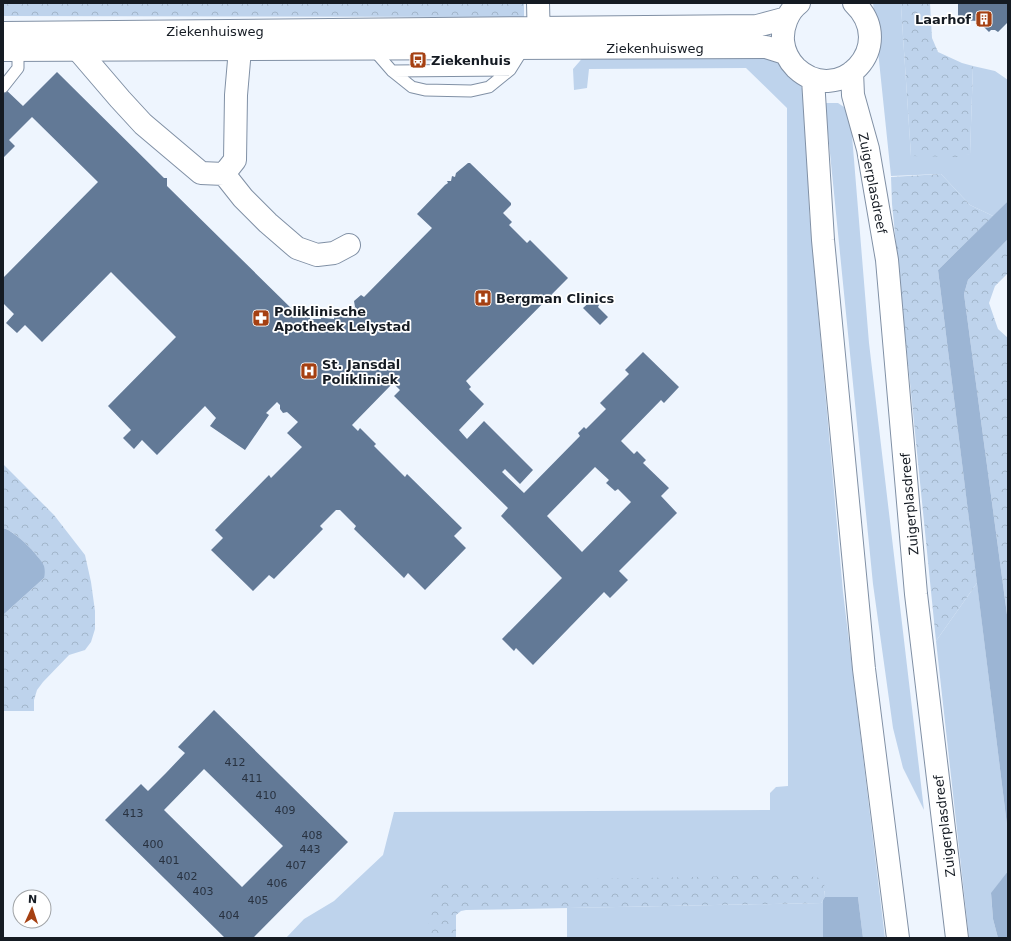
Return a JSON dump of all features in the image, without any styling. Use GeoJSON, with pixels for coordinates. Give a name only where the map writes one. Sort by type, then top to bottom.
{"type":"FeatureCollection","features":[{"type":"Feature","properties":{"kind":"street"},"geometry":{"type":"LineString","coordinates":[[534,41],[538,3]]}},
{"type":"Feature","properties":{"kind":"street"},"geometry":{"type":"LineString","coordinates":[[793,11],[783,30],[785,53],[792,64],[802,73],[813,79],[827,81],[840,79],[852,72],[861,64],[867,55],[870,43],[870,32],[867,20],[861,10],[854,3]]}},
{"type":"Feature","properties":{"kind":"street","name":"Ziekenhuisweg"},"geometry":{"type":"LineString","coordinates":[[77,41],[240,49],[373,49],[534,41],[758,26],[793,11]]}},
{"type":"Feature","properties":{"kind":"street","name":"Ziekenhuisweg"},"geometry":{"type":"LineString","coordinates":[[10,41],[77,41],[353,30],[534,41],[766,47],[785,53]]}},
{"type":"Feature","properties":{"kind":"street"},"geometry":{"type":"LineString","coordinates":[[77,41],[120,99],[143,124],[201,173],[224,174],[268,223],[297,248],[317,255],[334,253],[349,245]]}},
{"type":"Feature","properties":{"kind":"street","name":"Ziekenhuisweg"},"geometry":{"type":"LineString","coordinates":[[224,174],[235,160],[236,95],[240,49]]}},
{"type":"Feature","properties":{"kind":"street","name":"Zuigerplasdreef"},"geometry":{"type":"LineString","coordinates":[[852,72],[853,95],[868,149],[887,260],[916,594],[957,938]]}},
{"type":"Feature","properties":{"kind":"street"},"geometry":{"type":"LineString","coordinates":[[813,79],[822,240],[862,653],[898,938]]}},
{"type":"Feature","properties":{"kind":"lane"},"geometry":{"type":"LineString","coordinates":[[353,30],[373,49],[392,71],[412,86],[425,90],[471,92],[489,87],[510,70],[534,41]]}},
{"type":"Feature","properties":{"kind":"lane"},"geometry":{"type":"LineString","coordinates":[[3,87],[18,68],[10,41]]}},
{"type":"Feature","properties":{"kind":"lane"},"geometry":{"type":"LineString","coordinates":[[392,71],[510,70]]}},
{"type":"Feature","properties":{"kind":"green space"},"geometry":{"type":"Polygon","coordinates":[[[3,3],[524,3],[524,17],[3,16],[3,3]]]}},
{"type":"Feature","properties":{"kind":"green space"},"geometry":{"type":"Polygon","coordinates":[[[873,3],[903,3],[901,6],[911,156],[970,154],[973,66],[995,71],[1008,80],[1008,201],[993,216],[970,205],[941,174],[891,176],[873,3]]]}},
{"type":"Feature","properties":{"kind":"green space"},"geometry":{"type":"Polygon","coordinates":[[[903,3],[930,3],[932,38],[938,52],[962,63],[973,66],[970,154],[958,157],[911,156],[901,6],[903,3]]]}},
{"type":"Feature","properties":{"kind":"green space"},"geometry":{"type":"Polygon","coordinates":[[[745,52],[781,63],[800,84],[806,97],[809,210],[843,592],[885,938],[863,938],[858,897],[825,897],[825,891],[444,882],[429,919],[429,938],[286,938],[304,919],[334,901],[383,855],[394,812],[770,810],[770,793],[776,787],[788,786],[787,108],[746,68],[589,69],[587,88],[574,90],[573,69],[586,54],[745,52]]]}},
{"type":"Feature","properties":{"kind":"green space"},"geometry":{"type":"Polygon","coordinates":[[[825,103],[838,103],[850,111],[869,343],[924,810],[903,768],[893,728],[873,584],[825,103]]]}},
{"type":"Feature","properties":{"kind":"green space"},"geometry":{"type":"Polygon","coordinates":[[[941,174],[970,205],[993,216],[938,270],[977,583],[936,641],[892,204],[891,177],[941,174]]]}},
{"type":"Feature","properties":{"kind":"green space"},"geometry":{"type":"Polygon","coordinates":[[[1008,239],[1008,273],[995,286],[989,303],[998,329],[1008,338],[1008,622],[964,294],[968,280],[1008,239]]]}},
{"type":"Feature","properties":{"kind":"green space"},"geometry":{"type":"Polygon","coordinates":[[[3,464],[54,515],[85,555],[95,611],[95,629],[91,642],[85,650],[69,655],[43,682],[37,690],[34,700],[34,711],[3,711],[3,615],[44,578],[42,564],[29,546],[3,528],[3,464]]]}},
{"type":"Feature","properties":{"kind":"green space"},"geometry":{"type":"Polygon","coordinates":[[[977,583],[1008,833],[1008,871],[991,894],[993,919],[998,938],[969,938],[936,641],[977,583]]]}},
{"type":"Feature","properties":{"kind":"green space"},"geometry":{"type":"Polygon","coordinates":[[[783,875],[816,877],[824,880],[825,897],[821,903],[466,910],[461,911],[456,915],[456,938],[429,938],[430,897],[434,884],[444,882],[783,875]]]}},
{"type":"Feature","properties":{"kind":"green space"},"geometry":{"type":"Polygon","coordinates":[[[823,900],[823,938],[567,938],[567,908],[821,903],[823,900]]]}},
{"type":"Feature","properties":{"kind":"shaded area"},"geometry":{"type":"Polygon","coordinates":[[[1008,201],[1008,239],[968,280],[964,294],[1008,622],[1008,833],[938,270],[1008,201]]]}},
{"type":"Feature","properties":{"kind":"shaded area"},"geometry":{"type":"Polygon","coordinates":[[[3,528],[20,538],[32,550],[42,562],[45,572],[44,578],[3,615],[3,528]]]}},
{"type":"Feature","properties":{"kind":"shaded area"},"geometry":{"type":"Polygon","coordinates":[[[1008,871],[1008,938],[998,938],[993,919],[991,893],[1008,871]]]}},
{"type":"Feature","properties":{"kind":"shaded area"},"geometry":{"type":"Polygon","coordinates":[[[825,897],[858,897],[863,938],[823,938],[823,900],[825,897]]]}},
{"type":"Feature","properties":{"kind":"building","name":"Laarhof"},"geometry":{"type":"Polygon","coordinates":[[[958,3],[1008,3],[1008,22],[998,32],[991,30],[989,32],[978,21],[962,20],[958,15],[958,3]]]}},
{"type":"Feature","properties":{"kind":"building","name":"St. Jansdal Polikliniek"},"geometry":{"type":"Polygon","coordinates":[[[57,72],[164,178],[167,178],[167,186],[295,312],[306,312],[310,319],[321,319],[322,311],[324,313],[324,318],[334,319],[334,316],[339,312],[350,311],[355,307],[354,301],[361,295],[364,297],[432,228],[417,214],[448,183],[447,181],[451,181],[452,176],[455,177],[456,173],[470,163],[511,203],[511,205],[503,213],[512,222],[509,225],[527,243],[530,240],[568,278],[466,381],[471,387],[469,389],[484,404],[459,430],[467,439],[484,421],[533,470],[520,484],[505,469],[502,472],[524,493],[580,436],[578,433],[584,427],[586,429],[606,409],[600,403],[629,374],[625,370],[643,352],[679,387],[664,403],[661,400],[621,441],[634,454],[637,451],[646,460],[643,463],[669,488],[661,496],[677,513],[619,571],[628,580],[610,598],[604,592],[533,665],[516,648],[514,651],[502,639],[562,578],[501,516],[508,508],[394,396],[400,390],[393,383],[352,425],[358,431],[360,428],[376,444],[374,446],[405,477],[407,474],[462,528],[454,536],[466,548],[425,590],[408,573],[404,578],[354,529],[356,526],[340,510],[336,510],[320,526],[323,529],[274,579],[269,575],[253,591],[211,550],[223,538],[215,530],[269,475],[271,478],[302,447],[287,433],[298,422],[287,412],[283,413],[277,402],[266,413],[269,415],[245,450],[210,426],[216,418],[205,406],[157,455],[142,440],[134,449],[123,438],[131,430],[108,406],[176,337],[111,272],[42,342],[25,325],[17,333],[6,323],[14,314],[3,303],[3,278],[98,182],[32,117],[9,140],[15,146],[3,158],[3,87],[23,106],[57,72]],[[595,467],[547,516],[582,552],[631,502],[618,489],[615,491],[606,483],[609,480],[595,467]]]}},
{"type":"Feature","properties":{"kind":"building"},"geometry":{"type":"Polygon","coordinates":[[[593,299],[599,305],[598,307],[608,317],[600,325],[583,308],[593,299]]]}},
{"type":"Feature","properties":{"kind":"building"},"geometry":{"type":"Polygon","coordinates":[[[214,710],[348,842],[253,938],[225,938],[105,820],[141,784],[148,791],[166,773],[185,753],[178,747],[214,710]],[[204,769],[164,810],[242,887],[283,846],[204,769]]]}},
{"type":"Feature","properties":{"kind":"place","name":"Laarhof"},"geometry":{"type":"Point","coordinates":[984,19]}},
{"type":"Feature","properties":{"kind":"place","name":"Ziekenhuis"},"geometry":{"type":"Point","coordinates":[418,60]}},
{"type":"Feature","properties":{"kind":"place","name":"Bergman Clinics"},"geometry":{"type":"Point","coordinates":[483,298]}},
{"type":"Feature","properties":{"kind":"place","name":"Poliklinische Apotheek Lelystad"},"geometry":{"type":"Point","coordinates":[261,318]}},
{"type":"Feature","properties":{"kind":"place","name":"St. Jansdal Polikliniek"},"geometry":{"type":"Point","coordinates":[309,371]}}]}
